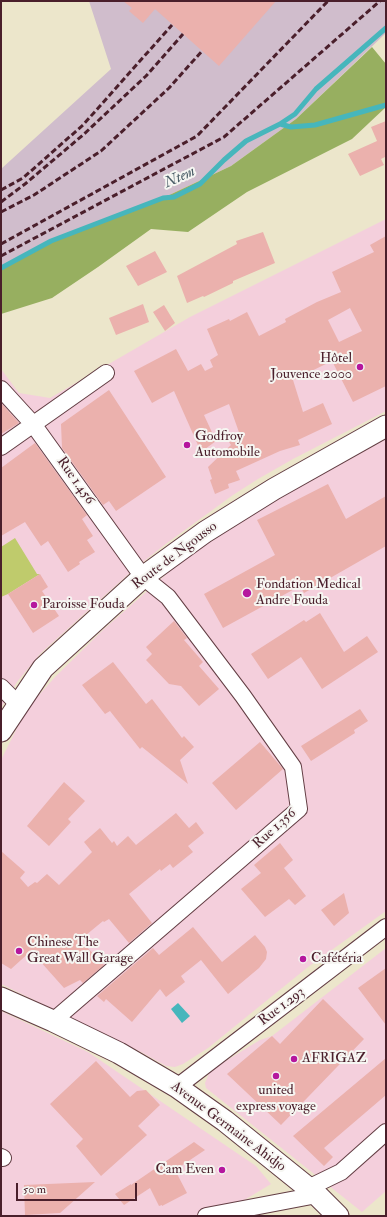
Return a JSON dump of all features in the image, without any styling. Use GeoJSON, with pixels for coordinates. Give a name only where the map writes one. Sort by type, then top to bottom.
{"type":"FeatureCollection","features":[{"type":"Feature","properties":{"kind":"main road","name":"Route de Ngousso"},"geometry":{"type":"LineString","coordinates":[[1,731],[43,668],[143,577],[204,532],[274,489],[386,426]]}},
{"type":"Feature","properties":{"kind":"main road","name":"Avenue Germaine Ahidjo"},"geometry":{"type":"LineString","coordinates":[[1,998],[119,1053],[177,1087],[225,1121],[312,1192],[338,1216]]}},
{"type":"Feature","properties":{"kind":"street"},"geometry":{"type":"LineString","coordinates":[[1,448],[106,373]]}},
{"type":"Feature","properties":{"kind":"street","name":"Rue 1.456"},"geometry":{"type":"LineString","coordinates":[[1,389],[33,424],[143,577]]}},
{"type":"Feature","properties":{"kind":"street","name":"Rue 1.356"},"geometry":{"type":"LineString","coordinates":[[53,1021],[299,809],[293,767],[243,696],[168,597],[143,577]]}},
{"type":"Feature","properties":{"kind":"street"},"geometry":{"type":"LineString","coordinates":[[1,687],[18,704]]}},
{"type":"Feature","properties":{"kind":"street","name":"Rue 1.293"},"geometry":{"type":"LineString","coordinates":[[177,1087],[386,927]]}},
{"type":"Feature","properties":{"kind":"street"},"geometry":{"type":"LineString","coordinates":[[206,1216],[312,1192],[341,1172],[386,1132]]}},
{"type":"Feature","properties":{"kind":"shaded area"},"geometry":{"type":"Polygon","coordinates":[[[89,1],[386,1],[386,33],[296,119],[231,166],[163,198],[51,241],[1,268],[1,169],[111,69],[89,1]]]}},
{"type":"Feature","properties":{"kind":"shaded area"},"geometry":{"type":"Polygon","coordinates":[[[386,219],[386,411],[293,459],[258,479],[233,495],[167,543],[133,570],[40,654],[17,682],[1,708],[1,369],[19,393],[50,398],[190,317],[386,219]]]}},
{"type":"Feature","properties":{"kind":"shaded area"},"geometry":{"type":"Polygon","coordinates":[[[386,439],[386,911],[308,967],[208,1048],[183,1064],[175,1067],[166,1066],[139,1051],[1,984],[1,760],[23,716],[31,704],[56,676],[104,629],[179,563],[279,498],[386,439]]]}},
{"type":"Feature","properties":{"kind":"shaded area"},"geometry":{"type":"Polygon","coordinates":[[[386,948],[386,1191],[362,1212],[206,1088],[205,1083],[210,1071],[260,1040],[272,1036],[386,948]]]}},
{"type":"Feature","properties":{"kind":"shaded area"},"geometry":{"type":"Polygon","coordinates":[[[1,1011],[88,1052],[256,1166],[271,1184],[241,1202],[192,1216],[1,1216],[1,1011]]]}},
{"type":"Feature","properties":{"kind":"green space"},"geometry":{"type":"Polygon","coordinates":[[[372,47],[386,64],[386,107],[352,139],[247,192],[188,232],[151,229],[52,298],[1,314],[1,268],[51,241],[163,198],[231,166],[296,119],[372,47]]]}},
{"type":"Feature","properties":{"kind":"green space"},"geometry":{"type":"Polygon","coordinates":[[[15,538],[37,574],[40,574],[1,597],[1,547],[15,538]]]}},
{"type":"Feature","properties":{"kind":"water"},"geometry":{"type":"Polygon","coordinates":[[[178,1003],[190,1016],[182,1023],[171,1009],[178,1003]]]}},
{"type":"Feature","properties":{"kind":"building"},"geometry":{"type":"Polygon","coordinates":[[[123,1],[276,1],[219,66],[155,9],[143,23],[129,11],[132,8],[123,1]]]}},
{"type":"Feature","properties":{"kind":"building"},"geometry":{"type":"Polygon","coordinates":[[[386,121],[386,160],[385,157],[381,159],[384,165],[360,176],[348,154],[377,141],[371,127],[386,121]]]}},
{"type":"Feature","properties":{"kind":"building"},"geometry":{"type":"Polygon","coordinates":[[[263,232],[275,263],[233,281],[233,283],[204,297],[203,296],[187,303],[177,276],[237,244],[236,241],[263,232]]]}},
{"type":"Feature","properties":{"kind":"building"},"geometry":{"type":"Polygon","coordinates":[[[386,236],[386,386],[353,402],[332,361],[293,380],[303,412],[323,403],[332,424],[298,440],[300,445],[280,451],[236,471],[240,480],[228,484],[229,488],[215,494],[210,480],[212,479],[208,467],[231,445],[229,442],[241,438],[229,404],[204,415],[216,441],[201,452],[174,391],[152,403],[134,371],[176,349],[188,371],[201,364],[205,371],[213,367],[210,360],[218,355],[207,329],[229,319],[230,321],[247,312],[259,336],[286,322],[285,319],[317,302],[341,292],[332,272],[374,252],[370,245],[386,236]],[[350,308],[328,320],[339,342],[362,331],[350,308]]]}},
{"type":"Feature","properties":{"kind":"building"},"geometry":{"type":"Polygon","coordinates":[[[155,251],[167,272],[138,286],[126,266],[155,251]]]}},
{"type":"Feature","properties":{"kind":"building"},"geometry":{"type":"Polygon","coordinates":[[[143,304],[149,322],[116,335],[109,318],[143,304]]]}},
{"type":"Feature","properties":{"kind":"building"},"geometry":{"type":"Polygon","coordinates":[[[164,305],[175,323],[165,331],[153,312],[164,305]]]}},
{"type":"Feature","properties":{"kind":"building"},"geometry":{"type":"Polygon","coordinates":[[[109,390],[166,477],[116,511],[109,501],[103,505],[62,448],[61,424],[109,390]]]}},
{"type":"Feature","properties":{"kind":"building"},"geometry":{"type":"Polygon","coordinates":[[[1,403],[19,423],[1,434],[1,403]]]}},
{"type":"Feature","properties":{"kind":"building"},"geometry":{"type":"Polygon","coordinates":[[[35,443],[87,515],[82,519],[93,536],[87,540],[95,552],[79,562],[80,564],[68,572],[48,541],[41,546],[25,522],[1,536],[1,468],[35,443]]]}},
{"type":"Feature","properties":{"kind":"building"},"geometry":{"type":"Polygon","coordinates":[[[328,484],[346,519],[386,496],[386,546],[304,593],[300,586],[223,628],[204,594],[275,555],[257,520],[328,484]]]}},
{"type":"Feature","properties":{"kind":"building","name":"Paroisse Fouda"},"geometry":{"type":"Polygon","coordinates":[[[40,574],[48,587],[42,591],[59,616],[33,633],[8,594],[40,574]]]}},
{"type":"Feature","properties":{"kind":"building"},"geometry":{"type":"Polygon","coordinates":[[[320,613],[344,652],[367,636],[378,652],[322,689],[301,657],[268,679],[251,654],[304,620],[306,622],[320,613]]]}},
{"type":"Feature","properties":{"kind":"building"},"geometry":{"type":"Polygon","coordinates":[[[174,621],[187,638],[184,640],[203,662],[199,666],[219,689],[199,706],[181,686],[169,684],[146,660],[152,654],[146,647],[174,621]]]}},
{"type":"Feature","properties":{"kind":"building"},"geometry":{"type":"Polygon","coordinates":[[[113,662],[146,704],[152,699],[182,738],[184,736],[194,747],[180,760],[188,784],[142,747],[140,749],[110,711],[105,714],[82,685],[113,662]]]}},
{"type":"Feature","properties":{"kind":"building"},"geometry":{"type":"Polygon","coordinates":[[[360,709],[368,721],[354,730],[355,733],[311,761],[301,746],[360,709]]]}},
{"type":"Feature","properties":{"kind":"building"},"geometry":{"type":"Polygon","coordinates":[[[260,742],[283,769],[236,810],[212,783],[260,742]]]}},
{"type":"Feature","properties":{"kind":"building"},"geometry":{"type":"Polygon","coordinates":[[[64,782],[85,801],[68,819],[71,822],[49,846],[27,826],[64,782]]]}},
{"type":"Feature","properties":{"kind":"building"},"geometry":{"type":"Polygon","coordinates":[[[176,813],[189,828],[196,822],[204,833],[188,846],[193,852],[173,868],[170,864],[161,871],[160,869],[129,894],[152,923],[129,943],[109,919],[104,922],[103,921],[80,940],[104,965],[83,983],[80,980],[64,988],[31,951],[11,969],[1,963],[1,851],[25,872],[20,878],[28,887],[35,882],[37,883],[47,874],[59,885],[92,852],[84,842],[100,828],[112,843],[114,841],[117,846],[128,836],[136,845],[176,813]]]}},
{"type":"Feature","properties":{"kind":"building"},"geometry":{"type":"Polygon","coordinates":[[[280,843],[293,860],[284,868],[306,896],[295,905],[289,899],[265,917],[241,889],[261,873],[254,865],[280,843]]]}},
{"type":"Feature","properties":{"kind":"building"},"geometry":{"type":"Polygon","coordinates":[[[344,893],[349,913],[334,926],[321,910],[344,893]]]}},
{"type":"Feature","properties":{"kind":"building"},"geometry":{"type":"Polygon","coordinates":[[[193,927],[222,962],[255,935],[265,947],[267,952],[266,959],[259,968],[228,994],[201,960],[181,976],[185,982],[166,997],[160,989],[132,1022],[106,999],[104,1002],[97,996],[153,948],[159,955],[193,927]]]}},
{"type":"Feature","properties":{"kind":"building"},"geometry":{"type":"Polygon","coordinates":[[[386,968],[386,1025],[358,988],[386,968]]]}},
{"type":"Feature","properties":{"kind":"building","name":"AFRIGAZ"},"geometry":{"type":"Polygon","coordinates":[[[323,999],[364,1039],[281,1125],[227,1074],[272,1036],[280,1044],[323,999]]]}},
{"type":"Feature","properties":{"kind":"building"},"geometry":{"type":"Polygon","coordinates":[[[386,1058],[386,1095],[324,1148],[333,1157],[324,1166],[293,1136],[386,1058]]]}},
{"type":"Feature","properties":{"kind":"building"},"geometry":{"type":"Polygon","coordinates":[[[96,1061],[130,1097],[137,1091],[146,1090],[160,1105],[138,1126],[147,1135],[101,1176],[76,1146],[83,1139],[50,1104],[96,1061]]]}},
{"type":"Feature","properties":{"kind":"building"},"geometry":{"type":"Polygon","coordinates":[[[194,1142],[205,1150],[175,1170],[187,1193],[162,1206],[159,1206],[150,1188],[124,1205],[115,1194],[131,1185],[194,1142]]]}},
{"type":"Feature","properties":{"kind":"building"},"geometry":{"type":"Polygon","coordinates":[[[95,1182],[60,1213],[25,1215],[24,1185],[95,1182]]]}},
{"type":"Feature","properties":{"kind":"waterway"},"geometry":{"type":"LineString","coordinates":[[280,124],[295,114],[316,89],[386,28]]}},
{"type":"Feature","properties":{"kind":"waterway","name":"Ntem"},"geometry":{"type":"LineString","coordinates":[[1,268],[51,241],[163,198],[174,197],[200,184],[246,141],[280,124],[291,127],[315,125],[386,105]]}},
{"type":"Feature","properties":{"kind":"railway"},"geometry":{"type":"LineString","coordinates":[[1,244],[197,136],[328,1]]}},
{"type":"Feature","properties":{"kind":"railway"},"geometry":{"type":"LineString","coordinates":[[1,256],[224,137],[380,1]]}},
{"type":"Feature","properties":{"kind":"railway"},"geometry":{"type":"LineString","coordinates":[[1,190],[23,178],[83,125],[172,25]]}},
{"type":"Feature","properties":{"kind":"railway"},"geometry":{"type":"LineString","coordinates":[[1,202],[25,184],[83,135],[146,76],[183,34]]}},
{"type":"Feature","properties":{"kind":"railway"},"geometry":{"type":"LineString","coordinates":[[1,212],[34,195],[101,151],[169,88],[202,51]]}},
{"type":"Feature","properties":{"kind":"place","name":"Hôtel Jouvence 2000"},"geometry":{"type":"Point","coordinates":[360,367]}},
{"type":"Feature","properties":{"kind":"place","name":"Godfroy Automobile"},"geometry":{"type":"Point","coordinates":[187,445]}},
{"type":"Feature","properties":{"kind":"place","name":"Fondation Medical Andre Fouda"},"geometry":{"type":"Point","coordinates":[247,593]}},
{"type":"Feature","properties":{"kind":"place","name":"Paroisse Fouda"},"geometry":{"type":"Point","coordinates":[34,605]}},
{"type":"Feature","properties":{"kind":"place","name":"Chinese The Great Wall Garage"},"geometry":{"type":"Point","coordinates":[19,951]}},
{"type":"Feature","properties":{"kind":"place","name":"Cafétéria"},"geometry":{"type":"Point","coordinates":[303,959]}},
{"type":"Feature","properties":{"kind":"place","name":"AFRIGAZ"},"geometry":{"type":"Point","coordinates":[294,1059]}},
{"type":"Feature","properties":{"kind":"place","name":"united express voyage"},"geometry":{"type":"Point","coordinates":[276,1076]}},
{"type":"Feature","properties":{"kind":"place","name":"Cam Even"},"geometry":{"type":"Point","coordinates":[222,1170]}}]}
